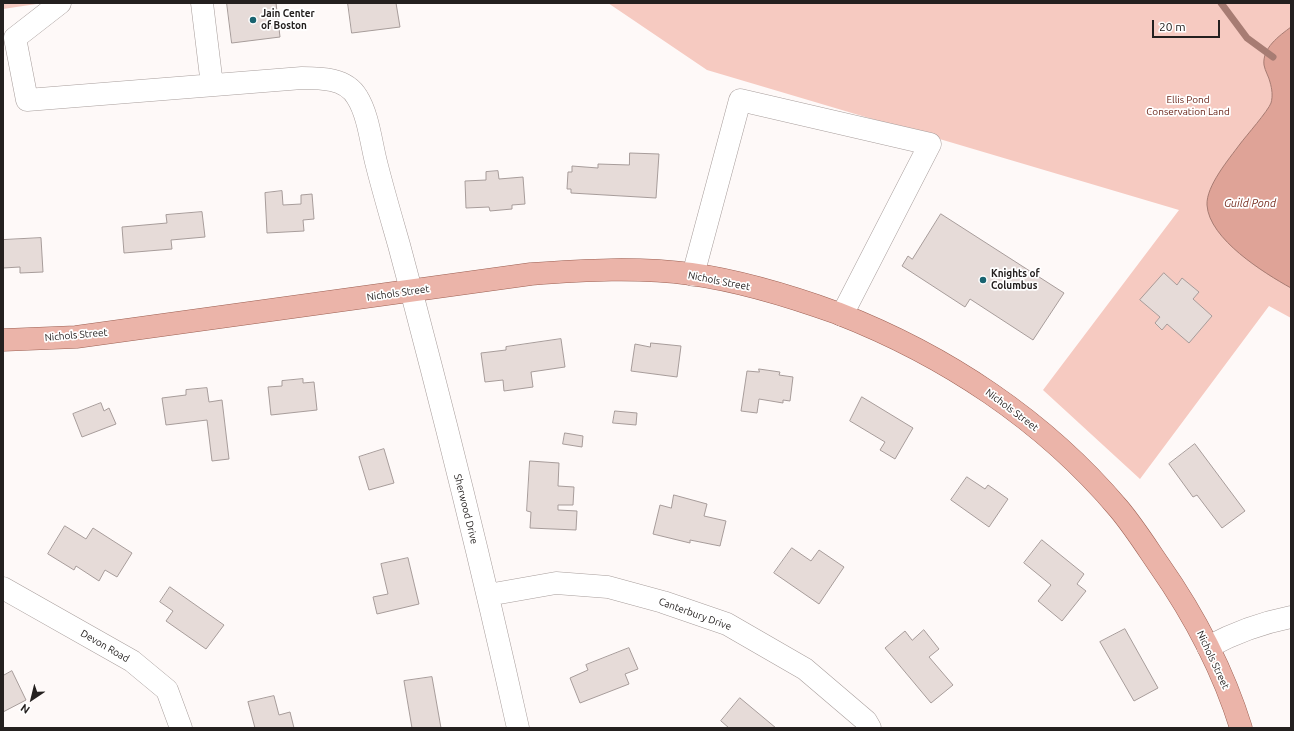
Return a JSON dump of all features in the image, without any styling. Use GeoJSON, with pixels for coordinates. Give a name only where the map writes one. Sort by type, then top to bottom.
{"type":"FeatureCollection","features":[{"type":"Feature","properties":{"kind":"main road","name":"Nichols Street"},"geometry":{"type":"LineString","coordinates":[[3,340],[76,337],[531,274],[572,271],[651,270],[693,274],[771,291],[810,303],[896,338],[937,359],[1021,415],[1059,447],[1090,478],[1124,516],[1167,576],[1186,606],[1208,647],[1224,682],[1241,728]]}},
{"type":"Feature","properties":{"kind":"street","name":"Sherwood Drive"},"geometry":{"type":"LineString","coordinates":[[60,3],[15,38],[27,100],[212,85],[322,78],[338,82],[348,87],[357,96],[364,112],[411,291],[488,596],[518,728]]}},
{"type":"Feature","properties":{"kind":"street"},"geometry":{"type":"LineString","coordinates":[[202,3],[212,85]]}},
{"type":"Feature","properties":{"kind":"street"},"geometry":{"type":"LineString","coordinates":[[693,274],[740,100],[930,144],[842,315]]}},
{"type":"Feature","properties":{"kind":"street","name":"Canterbury Drive"},"geometry":{"type":"LineString","coordinates":[[488,596],[556,583],[608,587],[663,602],[727,624],[805,669],[866,721],[870,728]]}},
{"type":"Feature","properties":{"kind":"street","name":"Devon Road"},"geometry":{"type":"LineString","coordinates":[[3,588],[132,661],[167,690],[181,728]]}},
{"type":"Feature","properties":{"kind":"street"},"geometry":{"type":"LineString","coordinates":[[1208,647],[1232,634],[1291,616]]}},
{"type":"Feature","properties":{"kind":"green space"},"geometry":{"type":"Polygon","coordinates":[[[3,3],[43,3],[3,9],[3,3]]]}},
{"type":"Feature","properties":{"kind":"green space","name":"Ellis Pond Conservation Land"},"geometry":{"type":"Polygon","coordinates":[[[608,3],[1291,3],[1291,318],[1269,306],[1140,479],[1043,390],[1179,210],[707,70],[608,3]]]}},
{"type":"Feature","properties":{"kind":"water","name":"Guild Pond"},"geometry":{"type":"Polygon","coordinates":[[[1291,27],[1291,288],[1253,264],[1227,242],[1217,230],[1210,218],[1207,205],[1210,190],[1224,165],[1266,112],[1271,103],[1272,90],[1264,65],[1264,59],[1268,48],[1272,43],[1291,27]]]}},
{"type":"Feature","properties":{"kind":"building","name":"Jain Center of Boston"},"geometry":{"type":"Polygon","coordinates":[[[227,3],[276,3],[280,37],[232,43],[227,3]]]}},
{"type":"Feature","properties":{"kind":"building"},"geometry":{"type":"Polygon","coordinates":[[[348,3],[396,3],[400,27],[352,33],[348,3]]]}},
{"type":"Feature","properties":{"kind":"building"},"geometry":{"type":"Polygon","coordinates":[[[630,153],[659,154],[656,198],[571,193],[571,189],[567,189],[568,172],[572,172],[572,166],[598,168],[598,164],[629,165],[630,153]]]}},
{"type":"Feature","properties":{"kind":"building"},"geometry":{"type":"Polygon","coordinates":[[[498,171],[499,179],[523,177],[525,204],[512,205],[512,209],[490,211],[489,207],[466,208],[465,181],[486,180],[486,172],[498,171]]]}},
{"type":"Feature","properties":{"kind":"building"},"geometry":{"type":"Polygon","coordinates":[[[282,191],[283,205],[301,204],[301,195],[312,194],[314,219],[303,220],[304,231],[267,233],[265,193],[282,191]]]}},
{"type":"Feature","properties":{"kind":"building"},"geometry":{"type":"Polygon","coordinates":[[[202,212],[205,237],[171,240],[172,249],[124,253],[122,227],[167,223],[166,215],[202,212]]]}},
{"type":"Feature","properties":{"kind":"building","name":"Knights of Columbus"},"geometry":{"type":"Polygon","coordinates":[[[941,214],[1064,293],[1033,340],[970,299],[965,307],[902,266],[908,256],[912,259],[941,214]]]}},
{"type":"Feature","properties":{"kind":"building"},"geometry":{"type":"Polygon","coordinates":[[[41,238],[43,272],[20,273],[20,267],[3,268],[3,240],[41,238]]]}},
{"type":"Feature","properties":{"kind":"building"},"geometry":{"type":"Polygon","coordinates":[[[1164,273],[1177,285],[1182,278],[1199,292],[1193,299],[1212,316],[1189,343],[1167,324],[1162,330],[1155,323],[1160,317],[1140,300],[1164,273]]]}},
{"type":"Feature","properties":{"kind":"building"},"geometry":{"type":"Polygon","coordinates":[[[561,339],[565,367],[531,372],[533,387],[504,391],[503,380],[485,382],[481,353],[506,350],[506,347],[561,339]]]}},
{"type":"Feature","properties":{"kind":"building"},"geometry":{"type":"Polygon","coordinates":[[[651,343],[681,346],[677,377],[631,371],[635,344],[650,347],[651,343]]]}},
{"type":"Feature","properties":{"kind":"building"},"geometry":{"type":"Polygon","coordinates":[[[759,369],[780,372],[779,375],[793,377],[790,401],[783,400],[783,403],[759,399],[757,413],[741,411],[747,371],[759,372],[759,369]]]}},
{"type":"Feature","properties":{"kind":"building"},"geometry":{"type":"Polygon","coordinates":[[[303,379],[303,383],[314,382],[317,410],[271,415],[268,387],[282,386],[282,381],[303,379]]]}},
{"type":"Feature","properties":{"kind":"building"},"geometry":{"type":"Polygon","coordinates":[[[207,388],[209,402],[222,400],[229,459],[212,461],[207,420],[166,425],[162,398],[186,395],[186,390],[207,388]]]}},
{"type":"Feature","properties":{"kind":"building"},"geometry":{"type":"Polygon","coordinates":[[[862,397],[913,428],[895,459],[880,450],[885,442],[850,421],[862,397]]]}},
{"type":"Feature","properties":{"kind":"building"},"geometry":{"type":"Polygon","coordinates":[[[101,403],[104,411],[109,408],[116,424],[82,437],[73,414],[101,403]]]}},
{"type":"Feature","properties":{"kind":"building"},"geometry":{"type":"Polygon","coordinates":[[[615,411],[637,413],[636,425],[613,423],[615,411]]]}},
{"type":"Feature","properties":{"kind":"building"},"geometry":{"type":"Polygon","coordinates":[[[565,433],[583,436],[582,447],[563,444],[565,433]]]}},
{"type":"Feature","properties":{"kind":"building"},"geometry":{"type":"Polygon","coordinates":[[[1195,444],[1245,511],[1222,528],[1197,495],[1193,497],[1169,464],[1195,444]]]}},
{"type":"Feature","properties":{"kind":"building"},"geometry":{"type":"Polygon","coordinates":[[[384,449],[394,483],[369,490],[359,457],[384,449]]]}},
{"type":"Feature","properties":{"kind":"building"},"geometry":{"type":"Polygon","coordinates":[[[530,461],[559,463],[558,486],[574,487],[573,505],[558,505],[558,510],[577,511],[576,530],[530,528],[531,512],[527,511],[530,461]]]}},
{"type":"Feature","properties":{"kind":"building"},"geometry":{"type":"Polygon","coordinates":[[[967,477],[985,489],[988,485],[1008,499],[989,527],[951,500],[967,477]]]}},
{"type":"Feature","properties":{"kind":"building"},"geometry":{"type":"Polygon","coordinates":[[[674,495],[707,504],[704,516],[726,521],[720,546],[690,540],[690,543],[653,534],[660,505],[671,508],[674,495]]]}},
{"type":"Feature","properties":{"kind":"building"},"geometry":{"type":"Polygon","coordinates":[[[65,526],[86,539],[93,528],[132,553],[117,577],[105,570],[99,581],[76,566],[74,570],[48,554],[65,526]]]}},
{"type":"Feature","properties":{"kind":"building"},"geometry":{"type":"Polygon","coordinates":[[[1042,540],[1084,574],[1077,584],[1086,591],[1062,621],[1038,601],[1051,585],[1024,563],[1042,540]]]}},
{"type":"Feature","properties":{"kind":"building"},"geometry":{"type":"Polygon","coordinates":[[[792,548],[811,561],[819,550],[844,567],[819,604],[774,573],[792,548]]]}},
{"type":"Feature","properties":{"kind":"building"},"geometry":{"type":"Polygon","coordinates":[[[408,558],[419,604],[377,614],[373,597],[388,594],[381,564],[408,558]]]}},
{"type":"Feature","properties":{"kind":"building"},"geometry":{"type":"Polygon","coordinates":[[[170,587],[224,625],[206,649],[166,621],[173,611],[160,602],[170,587]]]}},
{"type":"Feature","properties":{"kind":"building"},"geometry":{"type":"Polygon","coordinates":[[[1125,629],[1158,688],[1134,701],[1100,642],[1125,629]]]}},
{"type":"Feature","properties":{"kind":"building"},"geometry":{"type":"Polygon","coordinates":[[[924,630],[939,649],[929,657],[953,685],[931,703],[885,648],[905,631],[912,640],[924,630]]]}},
{"type":"Feature","properties":{"kind":"building"},"geometry":{"type":"Polygon","coordinates":[[[629,648],[638,669],[625,674],[629,684],[580,703],[570,678],[588,670],[586,665],[629,648]]]}},
{"type":"Feature","properties":{"kind":"building"},"geometry":{"type":"Polygon","coordinates":[[[12,671],[26,700],[3,712],[3,676],[12,671]]]}},
{"type":"Feature","properties":{"kind":"building"},"geometry":{"type":"Polygon","coordinates":[[[432,677],[441,728],[412,728],[404,681],[432,677]]]}},
{"type":"Feature","properties":{"kind":"building"},"geometry":{"type":"Polygon","coordinates":[[[274,696],[279,715],[290,712],[294,728],[255,728],[248,702],[274,696]]]}},
{"type":"Feature","properties":{"kind":"building"},"geometry":{"type":"Polygon","coordinates":[[[740,698],[776,728],[729,728],[721,721],[740,698]]]}},
{"type":"Feature","properties":{"kind":"waterway"},"geometry":{"type":"LineString","coordinates":[[1221,3],[1247,38],[1273,57]]}},
{"type":"Feature","properties":{"kind":"place","name":"Jain Center of Boston"},"geometry":{"type":"Point","coordinates":[253,20]}},
{"type":"Feature","properties":{"kind":"place","name":"Knights of Columbus"},"geometry":{"type":"Point","coordinates":[983,280]}}]}
